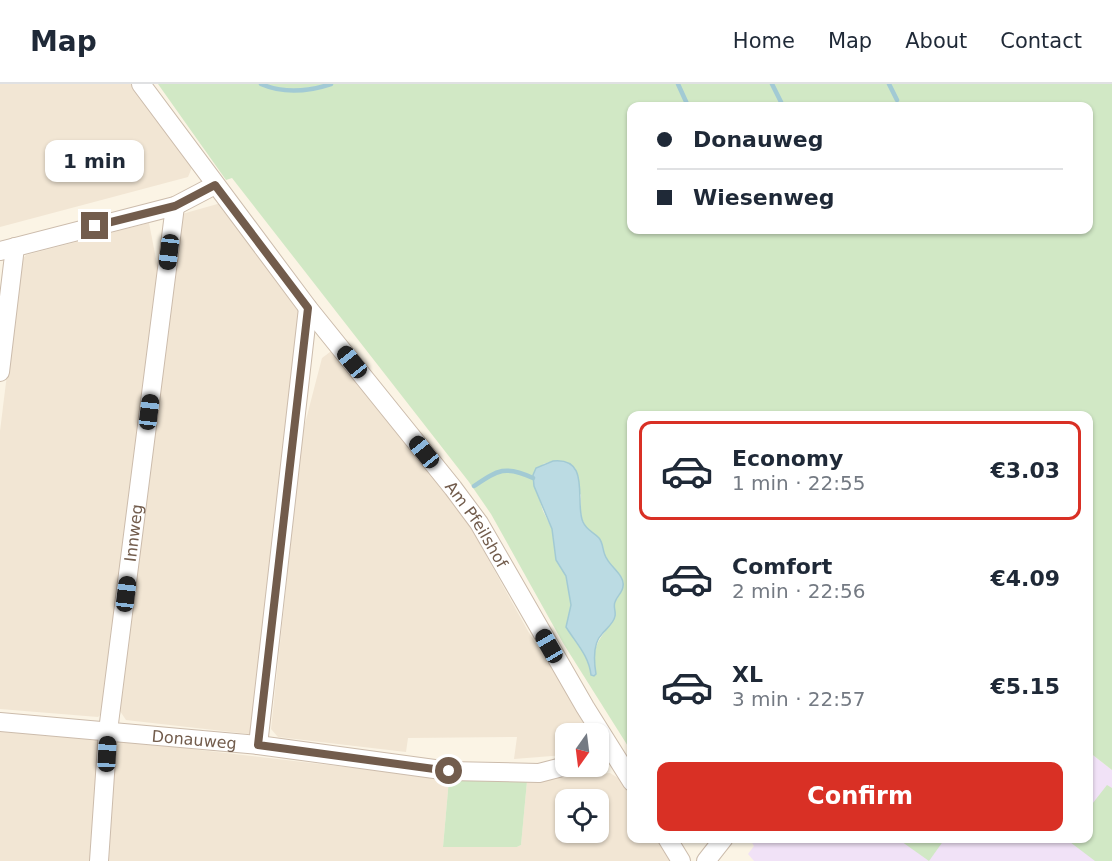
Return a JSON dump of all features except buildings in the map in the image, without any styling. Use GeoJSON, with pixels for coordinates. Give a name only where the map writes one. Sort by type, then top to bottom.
{"type":"FeatureCollection","features":[{"type":"Feature","properties":{"kind":"street","name":"Am Pfeilshof"},"geometry":{"type":"LineString","coordinates":[[141,84],[308,308],[446,479],[479,524],[588,723]]}},
{"type":"Feature","properties":{"kind":"street"},"geometry":{"type":"LineString","coordinates":[[0,372],[7,249],[175,206],[215,185]]}},
{"type":"Feature","properties":{"kind":"street","name":"Innweg"},"geometry":{"type":"LineString","coordinates":[[99,861],[108,731],[175,206]]}},
{"type":"Feature","properties":{"kind":"street"},"geometry":{"type":"LineString","coordinates":[[258,745],[308,308]]}},
{"type":"Feature","properties":{"kind":"street","name":"Donauweg"},"geometry":{"type":"LineString","coordinates":[[0,722],[258,745],[449,771],[539,773],[555,769]]}},
{"type":"Feature","properties":{"kind":"street","name":"Am Pfeilshof"},"geometry":{"type":"LineString","coordinates":[[609,758],[627,777]]}},
{"type":"Feature","properties":{"kind":"street"},"geometry":{"type":"LineString","coordinates":[[670,843],[681,861]]}},
{"type":"Feature","properties":{"kind":"street"},"geometry":{"type":"LineString","coordinates":[[706,861],[720,843]]}},
{"type":"Feature","properties":{"kind":"shaded area"},"geometry":{"type":"Polygon","coordinates":[[[0,84],[131,84],[193,165],[188,177],[0,227],[0,84]]]}},
{"type":"Feature","properties":{"kind":"shaded area"},"geometry":{"type":"Polygon","coordinates":[[[221,203],[301,306],[257,727],[249,734],[126,720],[120,711],[182,214],[221,203]]]}},
{"type":"Feature","properties":{"kind":"shaded area"},"geometry":{"type":"Polygon","coordinates":[[[149,223],[158,269],[106,710],[98,717],[0,709],[0,431],[21,261],[26,255],[149,223]]]}},
{"type":"Feature","properties":{"kind":"shaded area"},"geometry":{"type":"Polygon","coordinates":[[[334,349],[467,521],[528,631],[586,723],[555,723],[555,756],[514,759],[517,737],[408,738],[406,752],[278,737],[271,729],[302,435],[322,358],[334,349]]]}},
{"type":"Feature","properties":{"kind":"shaded area"},"geometry":{"type":"Polygon","coordinates":[[[0,730],[94,738],[101,746],[92,861],[0,861],[0,730]]]}},
{"type":"Feature","properties":{"kind":"shaded area"},"geometry":{"type":"Polygon","coordinates":[[[122,741],[449,779],[443,847],[517,847],[521,845],[527,781],[568,777],[609,777],[610,773],[623,781],[627,788],[627,843],[662,843],[673,861],[107,861],[115,748],[122,741]]]}},
{"type":"Feature","properties":{"kind":"shaded area"},"geometry":{"type":"Polygon","coordinates":[[[1093,755],[1112,770],[1112,861],[754,861],[748,854],[754,846],[752,843],[1093,843],[1093,755]]]}},
{"type":"Feature","properties":{"kind":"green space"},"geometry":{"type":"Polygon","coordinates":[[[158,84],[1112,84],[1112,770],[1093,755],[1093,411],[627,411],[627,745],[563,643],[491,514],[469,482],[232,178],[226,180],[158,84]],[[553,461],[543,464],[537,491],[552,529],[556,560],[566,576],[571,605],[566,627],[585,655],[591,674],[596,673],[595,655],[598,642],[615,617],[614,604],[621,592],[597,537],[584,524],[580,508],[581,495],[553,461]]]}},
{"type":"Feature","properties":{"kind":"green space"},"geometry":{"type":"Polygon","coordinates":[[[449,779],[527,781],[521,845],[517,847],[443,847],[449,779]]]}},
{"type":"Feature","properties":{"kind":"green space"},"geometry":{"type":"Polygon","coordinates":[[[1107,785],[1112,788],[1112,861],[1095,861],[1071,843],[1093,843],[1093,803],[1107,785]]]}},
{"type":"Feature","properties":{"kind":"green space"},"geometry":{"type":"Polygon","coordinates":[[[904,843],[942,843],[929,861],[904,843]]]}},
{"type":"Feature","properties":{"kind":"water"},"geometry":{"type":"Polygon","coordinates":[[[553,461],[565,462],[573,466],[579,483],[583,522],[601,540],[605,556],[623,582],[622,590],[614,604],[614,619],[597,642],[596,674],[594,676],[591,675],[585,656],[566,627],[571,605],[566,576],[556,560],[552,529],[534,486],[533,475],[536,468],[553,461]]]}},
{"type":"Feature","properties":{"kind":"waterway"},"geometry":{"type":"LineString","coordinates":[[261,84],[287,91],[313,89],[331,84]]}},
{"type":"Feature","properties":{"kind":"waterway"},"geometry":{"type":"LineString","coordinates":[[678,84],[686,102]]}},
{"type":"Feature","properties":{"kind":"waterway"},"geometry":{"type":"LineString","coordinates":[[772,84],[781,102]]}},
{"type":"Feature","properties":{"kind":"waterway"},"geometry":{"type":"LineString","coordinates":[[889,84],[897,100]]}},
{"type":"Feature","properties":{"kind":"waterway"},"geometry":{"type":"LineString","coordinates":[[474,486],[502,471],[515,472],[533,478]]}},
{"type":"Feature","properties":{"kind":"route"},"geometry":{"type":"LineString","coordinates":[[95,226],[175,206],[215,185],[308,308],[258,745],[449,771]]}}]}
